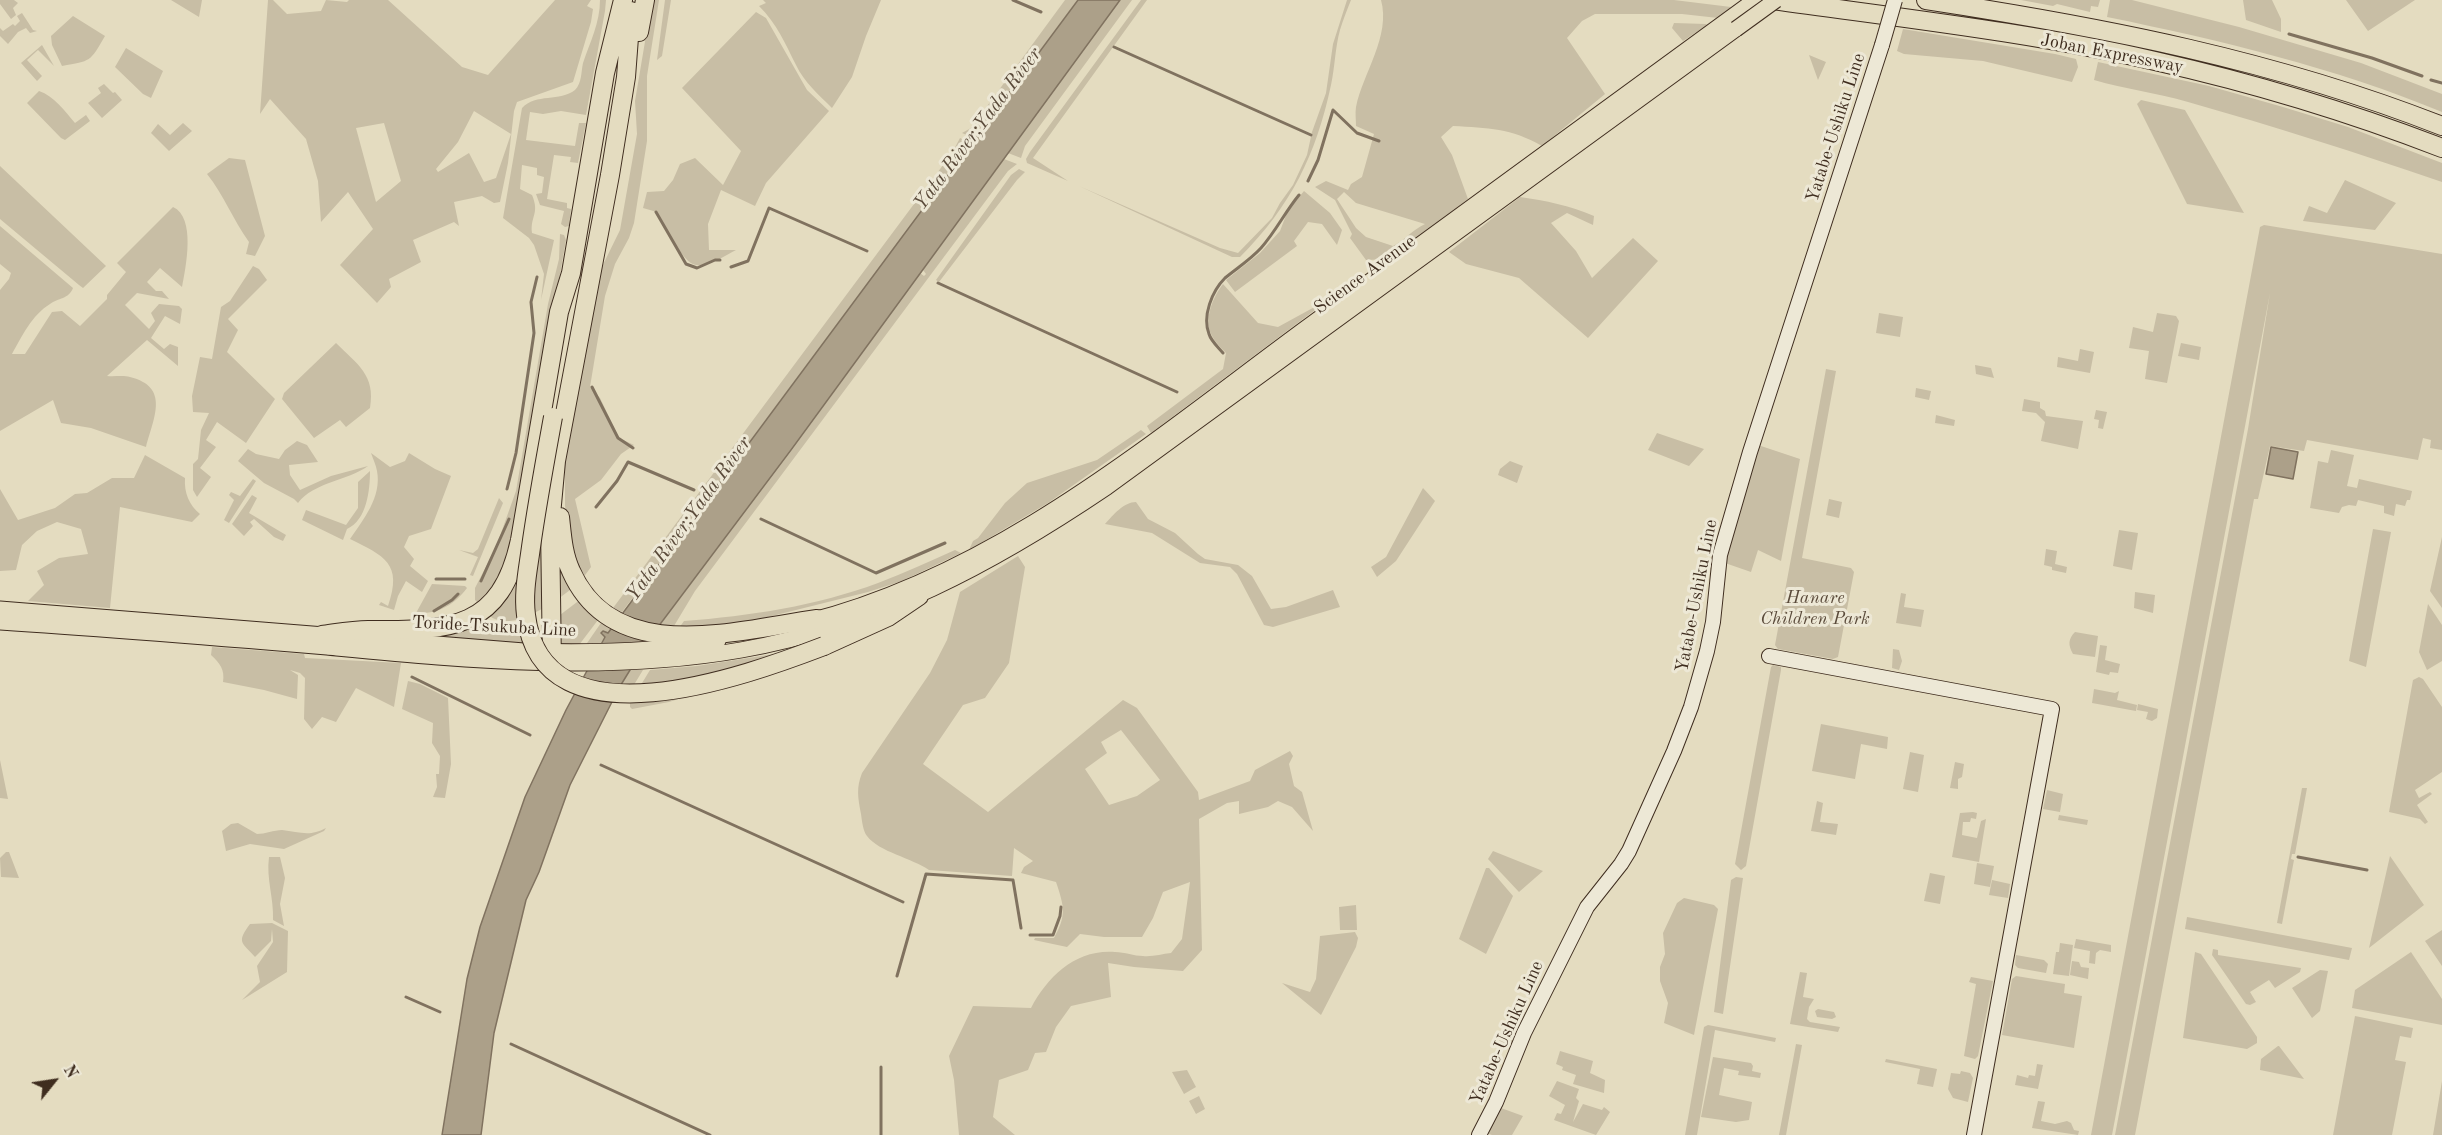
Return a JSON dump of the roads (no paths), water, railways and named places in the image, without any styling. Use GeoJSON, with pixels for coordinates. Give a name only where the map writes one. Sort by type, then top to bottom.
{"type":"FeatureCollection","features":[{"type":"Feature","properties":{"kind":"highway"},"geometry":{"type":"LineString","coordinates":[[605,73],[610,0]]}},
{"type":"Feature","properties":{"kind":"highway"},"geometry":{"type":"LineString","coordinates":[[623,0],[605,73],[571,273],[569,316],[526,580],[526,615],[532,640],[543,658],[557,674],[592,690],[611,693],[649,692],[693,687],[744,675],[824,646],[888,617],[918,596]]}},
{"type":"Feature","properties":{"kind":"highway"},"geometry":{"type":"LineString","coordinates":[[552,658],[550,526],[556,461],[626,77],[633,0]]}},
{"type":"Feature","properties":{"kind":"highway"},"geometry":{"type":"LineString","coordinates":[[626,77],[641,27],[645,0]]}},
{"type":"Feature","properties":{"kind":"highway","name":"Joban Expressway"},"geometry":{"type":"LineString","coordinates":[[1774,0],[2000,32],[2154,60],[2333,109],[2442,148]]}},
{"type":"Feature","properties":{"kind":"highway","name":"Joban Expressway"},"geometry":{"type":"LineString","coordinates":[[1926,0],[2074,24],[2237,59],[2344,90],[2442,126]]}},
{"type":"Feature","properties":{"kind":"highway"},"geometry":{"type":"LineString","coordinates":[[322,635],[366,630],[401,642],[463,622],[485,609],[505,586],[516,560],[559,312],[571,273]]}},
{"type":"Feature","properties":{"kind":"highway"},"geometry":{"type":"LineString","coordinates":[[562,438],[560,517],[567,560],[577,582],[588,598],[607,616],[625,626],[644,632],[687,636],[817,619]]}},
{"type":"Feature","properties":{"kind":"main road","name":"Science Avenue"},"geometry":{"type":"LineString","coordinates":[[1729,27],[1755,0]]}},
{"type":"Feature","properties":{"kind":"main road","name":"Science Avenue"},"geometry":{"type":"LineString","coordinates":[[971,564],[1062,518],[1124,475],[1729,27],[1774,0]]}},
{"type":"Feature","properties":{"kind":"main road","name":"Yatabe-Ushiku Line"},"geometry":{"type":"LineString","coordinates":[[1479,1135],[1536,1008],[1587,907],[1629,851],[1688,718],[1707,651],[1723,543],[1895,0]]}},
{"type":"Feature","properties":{"kind":"main road","name":"Toride-Tsukuba Line"},"geometry":{"type":"LineString","coordinates":[[0,622],[175,634],[401,642],[552,658],[662,660],[742,649],[820,630],[881,611],[918,596],[971,564]]}},
{"type":"Feature","properties":{"kind":"main road","name":"Toride-Tsukuba Line"},"geometry":{"type":"LineString","coordinates":[[552,658],[738,638],[817,619],[896,593],[971,564]]}},
{"type":"Feature","properties":{"kind":"main road"},"geometry":{"type":"LineString","coordinates":[[0,609],[322,635]]}},
{"type":"Feature","properties":{"kind":"main road"},"geometry":{"type":"LineString","coordinates":[[1769,656],[2052,709],[1974,1135]]}},
{"type":"Feature","properties":{"kind":"waterway"},"geometry":{"type":"LineString","coordinates":[[1013,0],[1041,12]]}},
{"type":"Feature","properties":{"kind":"waterway"},"geometry":{"type":"LineString","coordinates":[[2289,34],[2372,58],[2422,76]]}},
{"type":"Feature","properties":{"kind":"waterway"},"geometry":{"type":"LineString","coordinates":[[1114,47],[1311,135]]}},
{"type":"Feature","properties":{"kind":"waterway"},"geometry":{"type":"LineString","coordinates":[[2431,80],[2442,83]]}},
{"type":"Feature","properties":{"kind":"waterway"},"geometry":{"type":"LineString","coordinates":[[1308,181],[1318,160],[1333,110],[1357,133],[1379,141]]}},
{"type":"Feature","properties":{"kind":"waterway"},"geometry":{"type":"LineString","coordinates":[[1223,353],[1211,339],[1207,327],[1212,297],[1220,283],[1261,248],[1299,195]]}},
{"type":"Feature","properties":{"kind":"waterway"},"geometry":{"type":"LineString","coordinates":[[731,267],[748,261],[769,208],[867,251]]}},
{"type":"Feature","properties":{"kind":"waterway"},"geometry":{"type":"LineString","coordinates":[[656,212],[686,264],[697,268],[720,260]]}},
{"type":"Feature","properties":{"kind":"waterway"},"geometry":{"type":"LineString","coordinates":[[507,489],[516,453],[534,333],[531,302],[537,277]]}},
{"type":"Feature","properties":{"kind":"waterway"},"geometry":{"type":"LineString","coordinates":[[938,283],[1177,392]]}},
{"type":"Feature","properties":{"kind":"waterway"},"geometry":{"type":"LineString","coordinates":[[592,387],[618,438],[633,448]]}},
{"type":"Feature","properties":{"kind":"waterway","name":"Yata River;Yada River"},"geometry":{"type":"LineString","coordinates":[[596,507],[617,481],[628,462],[694,490]]}},
{"type":"Feature","properties":{"kind":"waterway"},"geometry":{"type":"LineString","coordinates":[[481,581],[509,519]]}},
{"type":"Feature","properties":{"kind":"waterway"},"geometry":{"type":"LineString","coordinates":[[761,519],[876,573],[945,543]]}},
{"type":"Feature","properties":{"kind":"waterway"},"geometry":{"type":"LineString","coordinates":[[436,579],[465,579]]}},
{"type":"Feature","properties":{"kind":"waterway"},"geometry":{"type":"LineString","coordinates":[[434,611],[458,594]]}},
{"type":"Feature","properties":{"kind":"waterway"},"geometry":{"type":"LineString","coordinates":[[412,677],[530,735]]}},
{"type":"Feature","properties":{"kind":"waterway"},"geometry":{"type":"LineString","coordinates":[[601,765],[903,902]]}},
{"type":"Feature","properties":{"kind":"waterway"},"geometry":{"type":"LineString","coordinates":[[2298,857],[2367,870]]}},
{"type":"Feature","properties":{"kind":"waterway"},"geometry":{"type":"LineString","coordinates":[[897,976],[926,874],[1013,880],[1021,928]]}},
{"type":"Feature","properties":{"kind":"waterway"},"geometry":{"type":"LineString","coordinates":[[1030,935],[1053,935],[1061,907]]}},
{"type":"Feature","properties":{"kind":"waterway"},"geometry":{"type":"LineString","coordinates":[[406,997],[440,1012]]}},
{"type":"Feature","properties":{"kind":"waterway"},"geometry":{"type":"LineString","coordinates":[[511,1044],[710,1135]]}},
{"type":"Feature","properties":{"kind":"waterway"},"geometry":{"type":"LineString","coordinates":[[881,1067],[881,1135]]}},
{"type":"Feature","properties":{"kind":"park label","name":"Hanare Children Park"},"geometry":{"type":"Point","coordinates":[1815,608]}}]}
